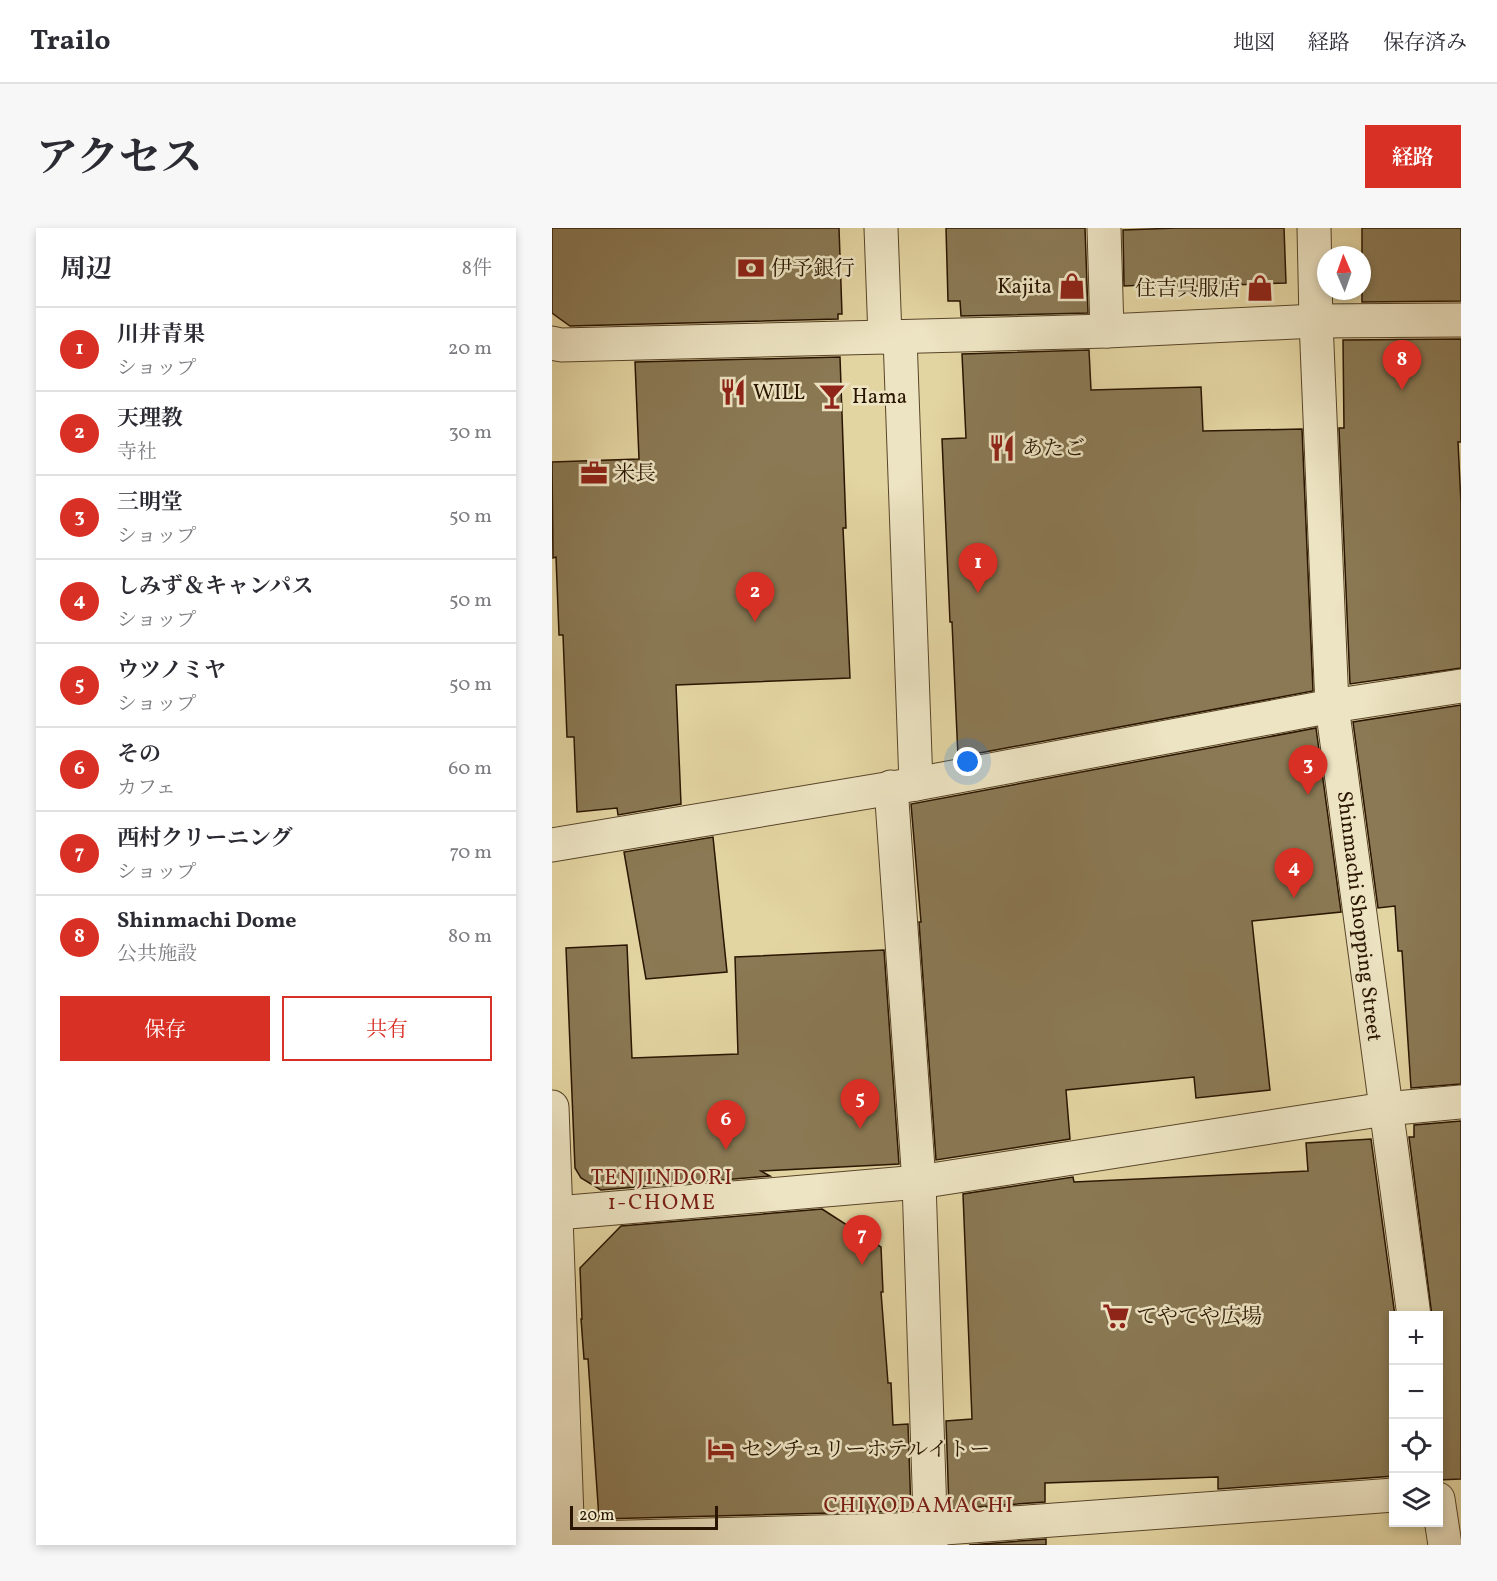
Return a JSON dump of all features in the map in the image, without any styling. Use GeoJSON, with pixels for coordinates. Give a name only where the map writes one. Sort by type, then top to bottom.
{"type":"FeatureCollection","features":[{"type":"Feature","properties":{"kind":"street"},"geometry":{"type":"LineString","coordinates":[[881,228],[892,337],[903,786],[931,1537]]}},
{"type":"Feature","properties":{"kind":"street"},"geometry":{"type":"LineString","coordinates":[[1104,228],[1107,331]]}},
{"type":"Feature","properties":{"kind":"street","name":"Shinmachi Shopping Street"},"geometry":{"type":"LineString","coordinates":[[1314,228],[1332,706],[1413,1311]]}},
{"type":"Feature","properties":{"kind":"street"},"geometry":{"type":"LineString","coordinates":[[552,342],[561,345],[892,337],[1107,331],[1316,321],[1461,320]]}},
{"type":"Feature","properties":{"kind":"street"},"geometry":{"type":"LineString","coordinates":[[552,846],[903,786],[1332,706],[1461,686]]}},
{"type":"Feature","properties":{"kind":"street"},"geometry":{"type":"LineString","coordinates":[[554,1212],[919,1182],[1385,1109],[1461,1102]]}},
{"type":"Feature","properties":{"kind":"street"},"geometry":{"type":"LineString","coordinates":[[552,1107],[563,1541],[931,1537],[1389,1495]]}},
{"type":"Feature","properties":{"kind":"street"},"geometry":{"type":"LineString","coordinates":[[1442,1527],[1444,1545]]}},
{"type":"Feature","properties":{"kind":"building"},"geometry":{"type":"Polygon","coordinates":[[[552,228],[839,228],[842,314],[838,314],[838,319],[570,326],[552,313],[552,228]]]}},
{"type":"Feature","properties":{"kind":"building"},"geometry":{"type":"Polygon","coordinates":[[[946,228],[1085,228],[1088,313],[961,316],[960,301],[948,301],[946,228]]]}},
{"type":"Feature","properties":{"kind":"building"},"geometry":{"type":"Polygon","coordinates":[[[1284,228],[1286,283],[1124,286],[1123,230],[1284,228]]]}},
{"type":"Feature","properties":{"kind":"building"},"geometry":{"type":"Polygon","coordinates":[[[1362,228],[1461,228],[1461,301],[1362,302],[1362,300],[1371,300],[1371,246],[1362,246],[1362,228]]]}},
{"type":"Feature","properties":{"kind":"building"},"geometry":{"type":"Polygon","coordinates":[[[1461,339],[1461,442],[1458,442],[1461,503],[1461,668],[1350,684],[1339,428],[1344,428],[1343,340],[1461,339]]]}},
{"type":"Feature","properties":{"kind":"building"},"geometry":{"type":"Polygon","coordinates":[[[1089,350],[1091,390],[1201,387],[1203,431],[1302,429],[1313,691],[958,757],[942,439],[966,438],[962,354],[1089,350]]]}},
{"type":"Feature","properties":{"kind":"building"},"geometry":{"type":"Polygon","coordinates":[[[840,357],[846,528],[843,528],[850,678],[676,685],[681,804],[618,815],[617,808],[577,812],[574,737],[567,737],[563,635],[559,635],[556,557],[553,558],[552,462],[639,459],[635,362],[840,357]]]}},
{"type":"Feature","properties":{"kind":"building"},"geometry":{"type":"Polygon","coordinates":[[[1461,705],[1461,1084],[1411,1088],[1402,951],[1398,951],[1395,906],[1378,908],[1353,722],[1461,705]]]}},
{"type":"Feature","properties":{"kind":"building"},"geometry":{"type":"Polygon","coordinates":[[[1316,728],[1341,912],[1252,921],[1270,1090],[1196,1098],[1194,1077],[1066,1090],[1070,1139],[936,1160],[911,804],[1316,728]]]}},
{"type":"Feature","properties":{"kind":"building"},"geometry":{"type":"Polygon","coordinates":[[[713,837],[727,972],[646,979],[624,852],[713,837]]]}},
{"type":"Feature","properties":{"kind":"building"},"geometry":{"type":"Polygon","coordinates":[[[627,945],[632,1058],[738,1054],[735,957],[884,950],[899,1164],[761,1171],[770,1176],[601,1190],[581,1178],[575,1168],[566,948],[627,945]]]}},
{"type":"Feature","properties":{"kind":"building"},"geometry":{"type":"Polygon","coordinates":[[[1461,1121],[1461,1479],[1443,1480],[1443,1311],[1431,1311],[1409,1137],[1414,1137],[1414,1125],[1461,1121]]]}},
{"type":"Feature","properties":{"kind":"building"},"geometry":{"type":"Polygon","coordinates":[[[1371,1139],[1394,1311],[1389,1311],[1389,1476],[1218,1489],[1218,1477],[1045,1483],[1045,1502],[949,1509],[946,1421],[972,1419],[963,1194],[1073,1177],[1074,1182],[1308,1171],[1306,1143],[1371,1139]]]}},
{"type":"Feature","properties":{"kind":"building"},"geometry":{"type":"Polygon","coordinates":[[[822,1209],[881,1247],[883,1292],[881,1292],[888,1383],[891,1383],[893,1425],[908,1424],[911,1511],[599,1519],[588,1359],[584,1359],[580,1268],[621,1226],[822,1209]]]}},
{"type":"Feature","properties":{"kind":"building"},"geometry":{"type":"Polygon","coordinates":[[[1046,1539],[1046,1545],[969,1545],[1046,1539]]]}},
{"type":"Feature","properties":{"kind":"place","name":"伊予銀行"},"geometry":{"type":"Point","coordinates":[751,268]}},
{"type":"Feature","properties":{"kind":"place","name":"Kajita"},"geometry":{"type":"Point","coordinates":[1072,286]}},
{"type":"Feature","properties":{"kind":"place","name":"住吉呉服店"},"geometry":{"type":"Point","coordinates":[1260,288]}},
{"type":"Feature","properties":{"kind":"place","name":"Shinmachi Dome"},"geometry":{"type":"Point","coordinates":[1402,390]}},
{"type":"Feature","properties":{"kind":"place","name":"WILL"},"geometry":{"type":"Point","coordinates":[733,392]}},
{"type":"Feature","properties":{"kind":"place","name":"Hama"},"geometry":{"type":"Point","coordinates":[832,396]}},
{"type":"Feature","properties":{"kind":"place","name":"あたご"},"geometry":{"type":"Point","coordinates":[1002,448]}},
{"type":"Feature","properties":{"kind":"place","name":"米長"},"geometry":{"type":"Point","coordinates":[594,473]}},
{"type":"Feature","properties":{"kind":"place","name":"川井青果"},"geometry":{"type":"Point","coordinates":[978,593]}},
{"type":"Feature","properties":{"kind":"place","name":"天理教"},"geometry":{"type":"Point","coordinates":[755,622]}},
{"type":"Feature","properties":{"kind":"place","name":"三明堂"},"geometry":{"type":"Point","coordinates":[1308,795]}},
{"type":"Feature","properties":{"kind":"place","name":"しみず＆キャンパス"},"geometry":{"type":"Point","coordinates":[1294,898]}},
{"type":"Feature","properties":{"kind":"place","name":"ウツノミヤ"},"geometry":{"type":"Point","coordinates":[860,1129]}},
{"type":"Feature","properties":{"kind":"place","name":"その"},"geometry":{"type":"Point","coordinates":[726,1150]}},
{"type":"Feature","properties":{"kind":"place","name":"西村クリーニング"},"geometry":{"type":"Point","coordinates":[862,1265]}},
{"type":"Feature","properties":{"kind":"place","name":"てやてや広場"},"geometry":{"type":"Point","coordinates":[1116,1316]}},
{"type":"Feature","properties":{"kind":"place","name":"センチュリーホテルイトー"},"geometry":{"type":"Point","coordinates":[721,1449]}},
{"type":"Feature","properties":{"kind":"district","name":"TENJINDORI 1-CHOME"},"geometry":{"type":"Point","coordinates":[662,1188]}},
{"type":"Feature","properties":{"kind":"district","name":"CHIYODAMACHI"},"geometry":{"type":"Point","coordinates":[919,1504]}}]}
